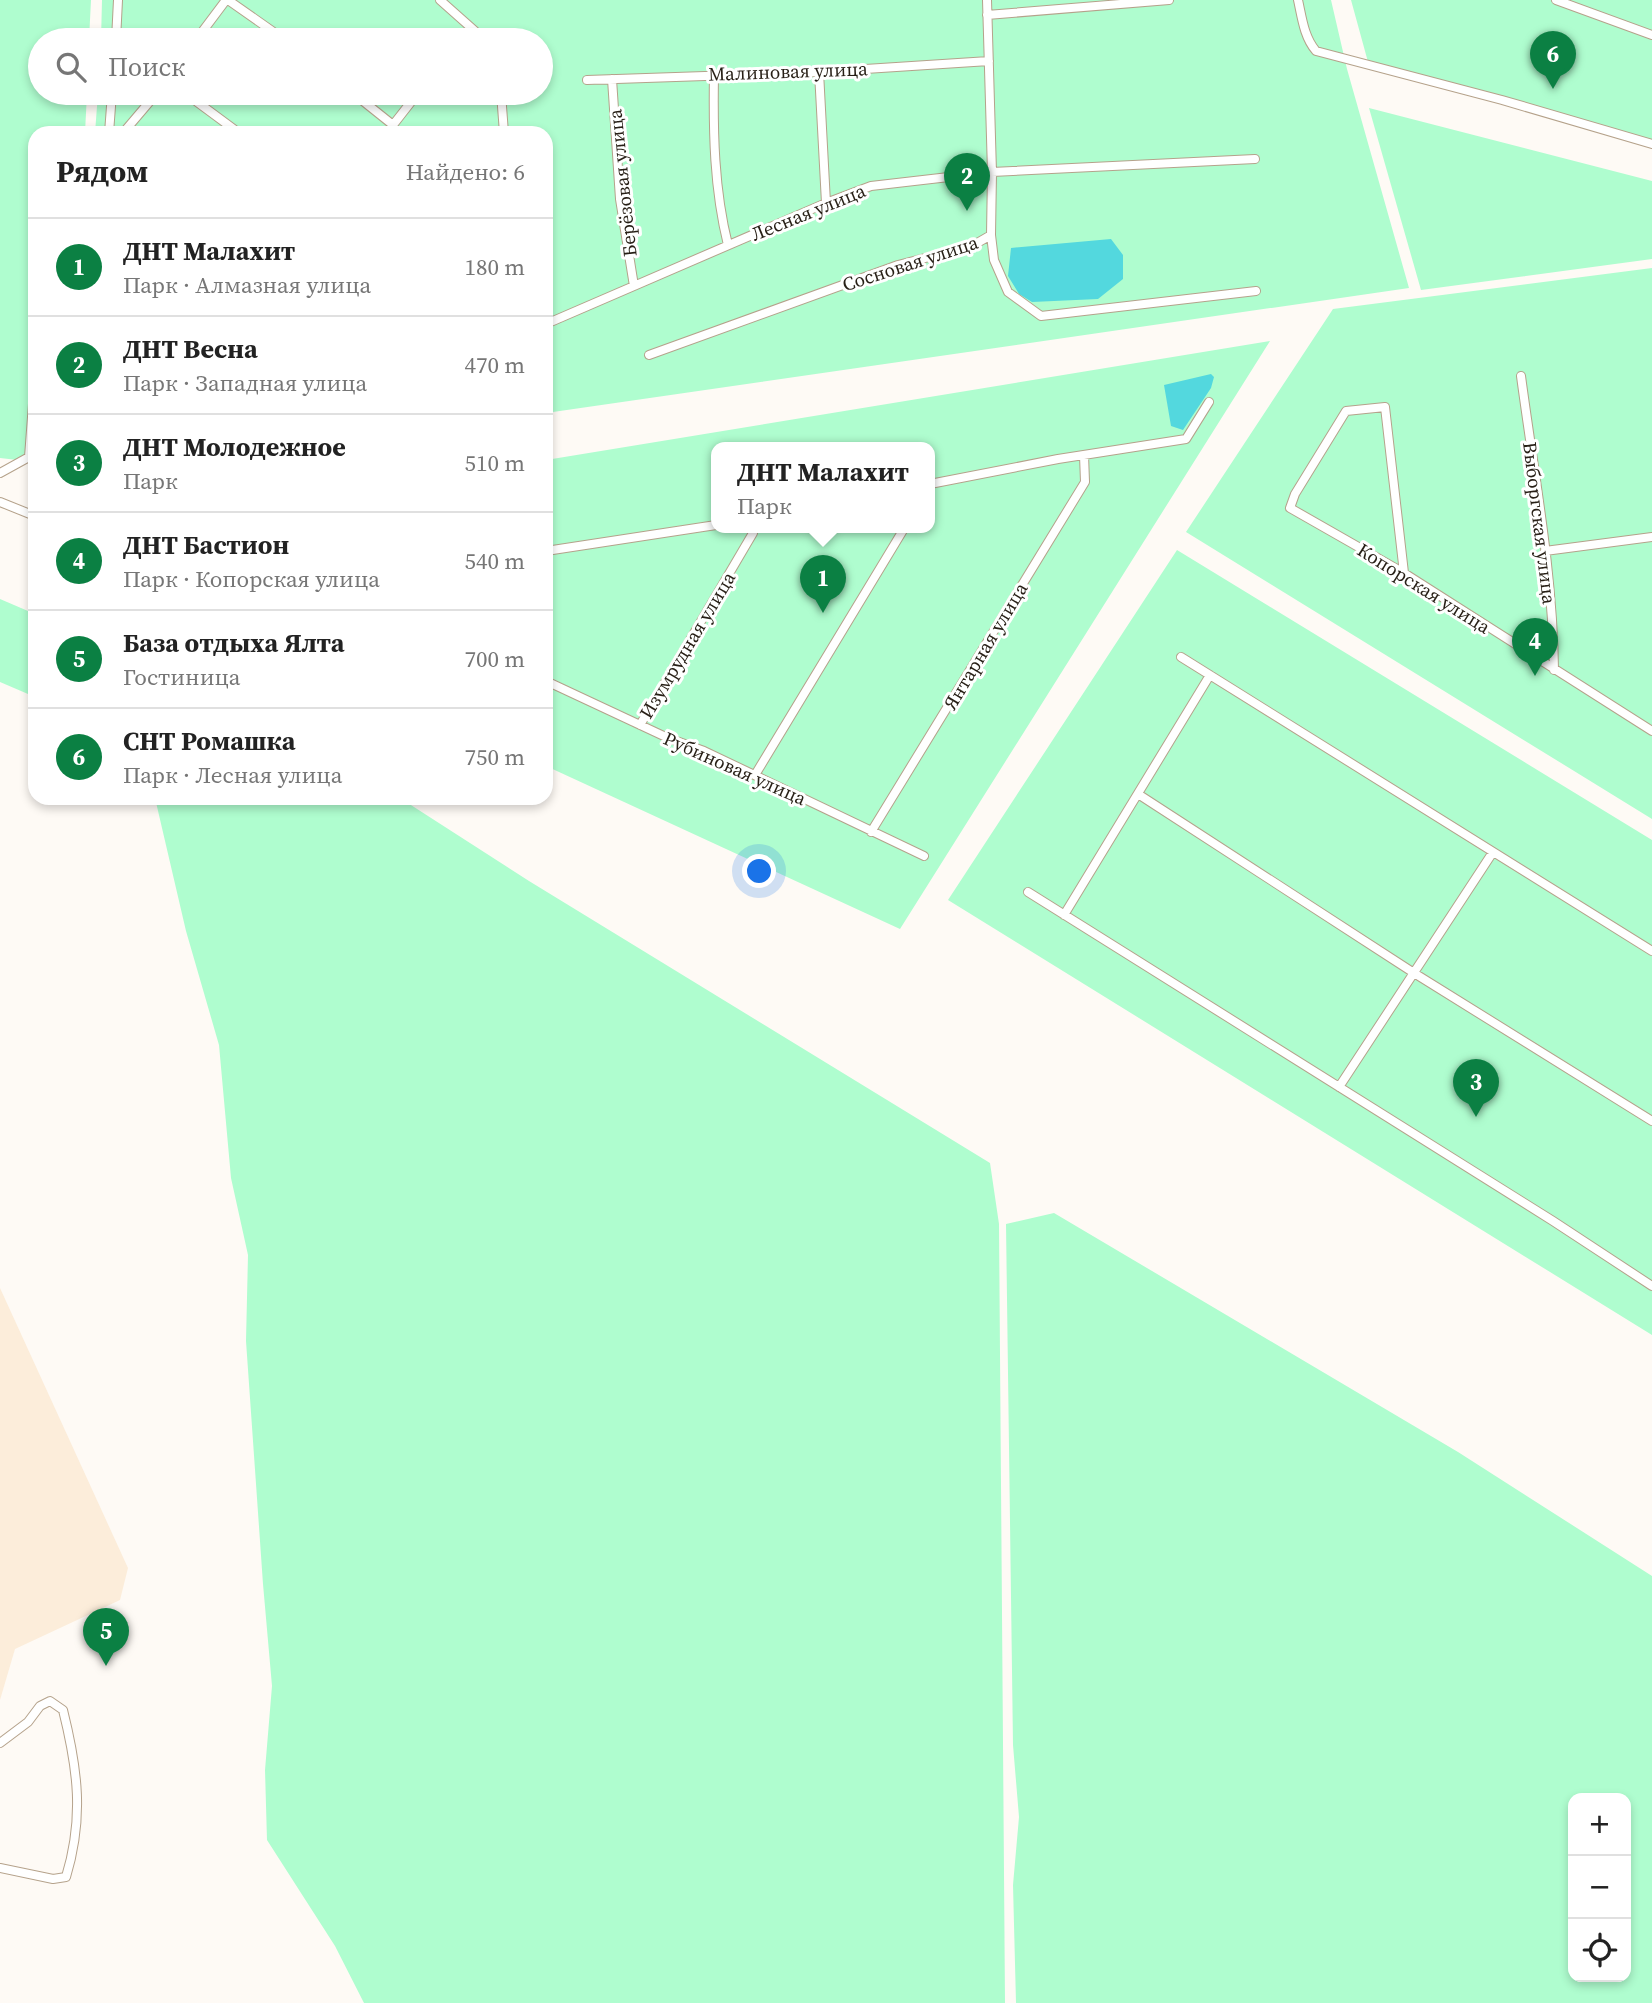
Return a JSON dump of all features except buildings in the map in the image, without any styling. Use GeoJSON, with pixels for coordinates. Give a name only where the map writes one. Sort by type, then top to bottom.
{"type":"FeatureCollection","features":[{"type":"Feature","properties":{"kind":"street"},"geometry":{"type":"LineString","coordinates":[[117,28],[118,0]]}},
{"type":"Feature","properties":{"kind":"street"},"geometry":{"type":"LineString","coordinates":[[205,28],[227,0],[268,28]]}},
{"type":"Feature","properties":{"kind":"street"},"geometry":{"type":"LineString","coordinates":[[440,0],[472,28]]}},
{"type":"Feature","properties":{"kind":"street"},"geometry":{"type":"LineString","coordinates":[[987,0],[991,235]]}},
{"type":"Feature","properties":{"kind":"street"},"geometry":{"type":"LineString","coordinates":[[987,15],[1170,0]]}},
{"type":"Feature","properties":{"kind":"street"},"geometry":{"type":"LineString","coordinates":[[1298,0],[1305,31],[1316,51],[1502,100],[1652,144]]}},
{"type":"Feature","properties":{"kind":"street"},"geometry":{"type":"LineString","coordinates":[[1556,0],[1652,35]]}},
{"type":"Feature","properties":{"kind":"street","name":"Малиновая улица"},"geometry":{"type":"LineString","coordinates":[[587,80],[820,72],[989,61]]}},
{"type":"Feature","properties":{"kind":"street"},"geometry":{"type":"LineString","coordinates":[[820,72],[826,202]]}},
{"type":"Feature","properties":{"kind":"street"},"geometry":{"type":"LineString","coordinates":[[714,74],[717,183],[728,245]]}},
{"type":"Feature","properties":{"kind":"street","name":"Берёзовая улица"},"geometry":{"type":"LineString","coordinates":[[612,79],[620,199],[634,286]]}},
{"type":"Feature","properties":{"kind":"street"},"geometry":{"type":"LineString","coordinates":[[110,126],[112,105]]}},
{"type":"Feature","properties":{"kind":"street"},"geometry":{"type":"LineString","coordinates":[[129,126],[147,105]]}},
{"type":"Feature","properties":{"kind":"street"},"geometry":{"type":"LineString","coordinates":[[201,105],[230,126]]}},
{"type":"Feature","properties":{"kind":"street"},"geometry":{"type":"LineString","coordinates":[[366,105],[389,126]]}},
{"type":"Feature","properties":{"kind":"street"},"geometry":{"type":"LineString","coordinates":[[394,126],[409,105]]}},
{"type":"Feature","properties":{"kind":"street"},"geometry":{"type":"LineString","coordinates":[[503,105],[504,126]]}},
{"type":"Feature","properties":{"kind":"street","name":"Лесная улица"},"geometry":{"type":"LineString","coordinates":[[553,321],[826,202],[870,186],[992,172],[1255,159]]}},
{"type":"Feature","properties":{"kind":"street","name":"Сосновая улица"},"geometry":{"type":"LineString","coordinates":[[649,355],[898,265],[972,246],[991,235],[993,260],[1008,292],[1041,316],[1256,291]]}},
{"type":"Feature","properties":{"kind":"street","name":"Выборгская улица"},"geometry":{"type":"LineString","coordinates":[[1521,376],[1545,551],[1554,640],[1554,670]]}},
{"type":"Feature","properties":{"kind":"street"},"geometry":{"type":"LineString","coordinates":[[935,483],[1186,439],[1209,402]]}},
{"type":"Feature","properties":{"kind":"street","name":"Копорская улица"},"geometry":{"type":"LineString","coordinates":[[1404,573],[1385,407],[1346,411],[1295,495],[1290,508],[1404,573],[1652,731]]}},
{"type":"Feature","properties":{"kind":"street","name":"Янтарная улица"},"geometry":{"type":"LineString","coordinates":[[871,832],[1085,482],[1084,455]]}},
{"type":"Feature","properties":{"kind":"street"},"geometry":{"type":"LineString","coordinates":[[0,473],[28,458]]}},
{"type":"Feature","properties":{"kind":"street"},"geometry":{"type":"LineString","coordinates":[[0,502],[28,513]]}},
{"type":"Feature","properties":{"kind":"street"},"geometry":{"type":"LineString","coordinates":[[553,550],[711,526]]}},
{"type":"Feature","properties":{"kind":"street","name":"Изумрудная улица"},"geometry":{"type":"LineString","coordinates":[[640,725],[753,533]]}},
{"type":"Feature","properties":{"kind":"street"},"geometry":{"type":"LineString","coordinates":[[755,775],[901,533]]}},
{"type":"Feature","properties":{"kind":"street"},"geometry":{"type":"LineString","coordinates":[[1545,551],[1652,537]]}},
{"type":"Feature","properties":{"kind":"street"},"geometry":{"type":"LineString","coordinates":[[1181,657],[1652,951]]}},
{"type":"Feature","properties":{"kind":"street"},"geometry":{"type":"LineString","coordinates":[[1064,915],[1210,675]]}},
{"type":"Feature","properties":{"kind":"street","name":"Рубиновая улица"},"geometry":{"type":"LineString","coordinates":[[553,684],[755,775],[924,856]]}},
{"type":"Feature","properties":{"kind":"street"},"geometry":{"type":"LineString","coordinates":[[1138,794],[1414,973],[1652,1121]]}},
{"type":"Feature","properties":{"kind":"street"},"geometry":{"type":"LineString","coordinates":[[1339,1087],[1493,852]]}},
{"type":"Feature","properties":{"kind":"street"},"geometry":{"type":"LineString","coordinates":[[1028,892],[1553,1221],[1652,1286]]}},
{"type":"Feature","properties":{"kind":"street"},"geometry":{"type":"LineString","coordinates":[[0,1743],[28,1722],[40,1706],[50,1701],[63,1710],[79,1799],[73,1852],[66,1877],[53,1879],[0,1868]]}},
{"type":"Feature","properties":{"kind":"shaded area"},"geometry":{"type":"Polygon","coordinates":[[[0,1288],[128,1568],[120,1600],[15,1649],[0,1700],[0,1288]]]}},
{"type":"Feature","properties":{"kind":"green space"},"geometry":{"type":"Polygon","coordinates":[[[0,0],[91,0],[90,28],[28,28],[28,105],[86,105],[85,126],[28,126],[28,461],[0,458],[0,0]]]}},
{"type":"Feature","properties":{"kind":"green space"},"geometry":{"type":"Polygon","coordinates":[[[102,0],[1331,0],[1347,69],[1409,288],[553,412],[553,126],[96,126],[97,105],[553,105],[553,28],[101,28],[102,0]]]}},
{"type":"Feature","properties":{"kind":"green space"},"geometry":{"type":"Polygon","coordinates":[[[1351,0],[1652,0],[1652,147],[1368,62],[1351,0]]]}},
{"type":"Feature","properties":{"kind":"green space"},"geometry":{"type":"Polygon","coordinates":[[[1369,108],[1652,181],[1652,259],[1421,290],[1369,108]]]}},
{"type":"Feature","properties":{"kind":"green space"},"geometry":{"type":"Polygon","coordinates":[[[1652,268],[1652,819],[1186,532],[1333,309],[1652,268]]]}},
{"type":"Feature","properties":{"kind":"green space"},"geometry":{"type":"Polygon","coordinates":[[[1270,341],[900,929],[553,769],[553,459],[1270,341]]]}},
{"type":"Feature","properties":{"kind":"green space"},"geometry":{"type":"Polygon","coordinates":[[[1177,550],[1652,840],[1652,1335],[948,900],[1177,550]]]}},
{"type":"Feature","properties":{"kind":"green space"},"geometry":{"type":"Polygon","coordinates":[[[0,599],[28,611],[28,694],[0,682],[0,599]]]}},
{"type":"Feature","properties":{"kind":"green space"},"geometry":{"type":"Polygon","coordinates":[[[157,805],[411,805],[529,881],[990,1163],[999,1224],[1005,2003],[364,2003],[335,1946],[267,1840],[265,1770],[272,1686],[246,1341],[248,1255],[231,1178],[219,1045],[186,931],[157,805]]]}},
{"type":"Feature","properties":{"kind":"green space"},"geometry":{"type":"Polygon","coordinates":[[[1054,1213],[1458,1452],[1652,1576],[1652,2003],[1016,2003],[1013,1885],[1019,1817],[1013,1745],[1006,1224],[1054,1213]]]}},
{"type":"Feature","properties":{"kind":"water"},"geometry":{"type":"Polygon","coordinates":[[[1111,239],[1123,255],[1123,279],[1098,299],[1032,302],[1019,294],[1008,276],[1011,248],[1111,239]]]}},
{"type":"Feature","properties":{"kind":"water"},"geometry":{"type":"Polygon","coordinates":[[[1211,374],[1214,377],[1211,388],[1183,430],[1171,426],[1164,385],[1211,374]]]}},
{"type":"Feature","properties":{"kind":"place","name":"СНТ Ромашка"},"geometry":{"type":"Point","coordinates":[1553,89]}},
{"type":"Feature","properties":{"kind":"place","name":"ДНТ Весна"},"geometry":{"type":"Point","coordinates":[967,211]}},
{"type":"Feature","properties":{"kind":"place","name":"ДНТ Малахит"},"geometry":{"type":"Point","coordinates":[823,613]}},
{"type":"Feature","properties":{"kind":"place","name":"ДНТ Бастион"},"geometry":{"type":"Point","coordinates":[1535,676]}},
{"type":"Feature","properties":{"kind":"place","name":"ДНТ Молодежное"},"geometry":{"type":"Point","coordinates":[1476,1117]}},
{"type":"Feature","properties":{"kind":"place","name":"База отдыха Ялта"},"geometry":{"type":"Point","coordinates":[106,1666]}}]}
